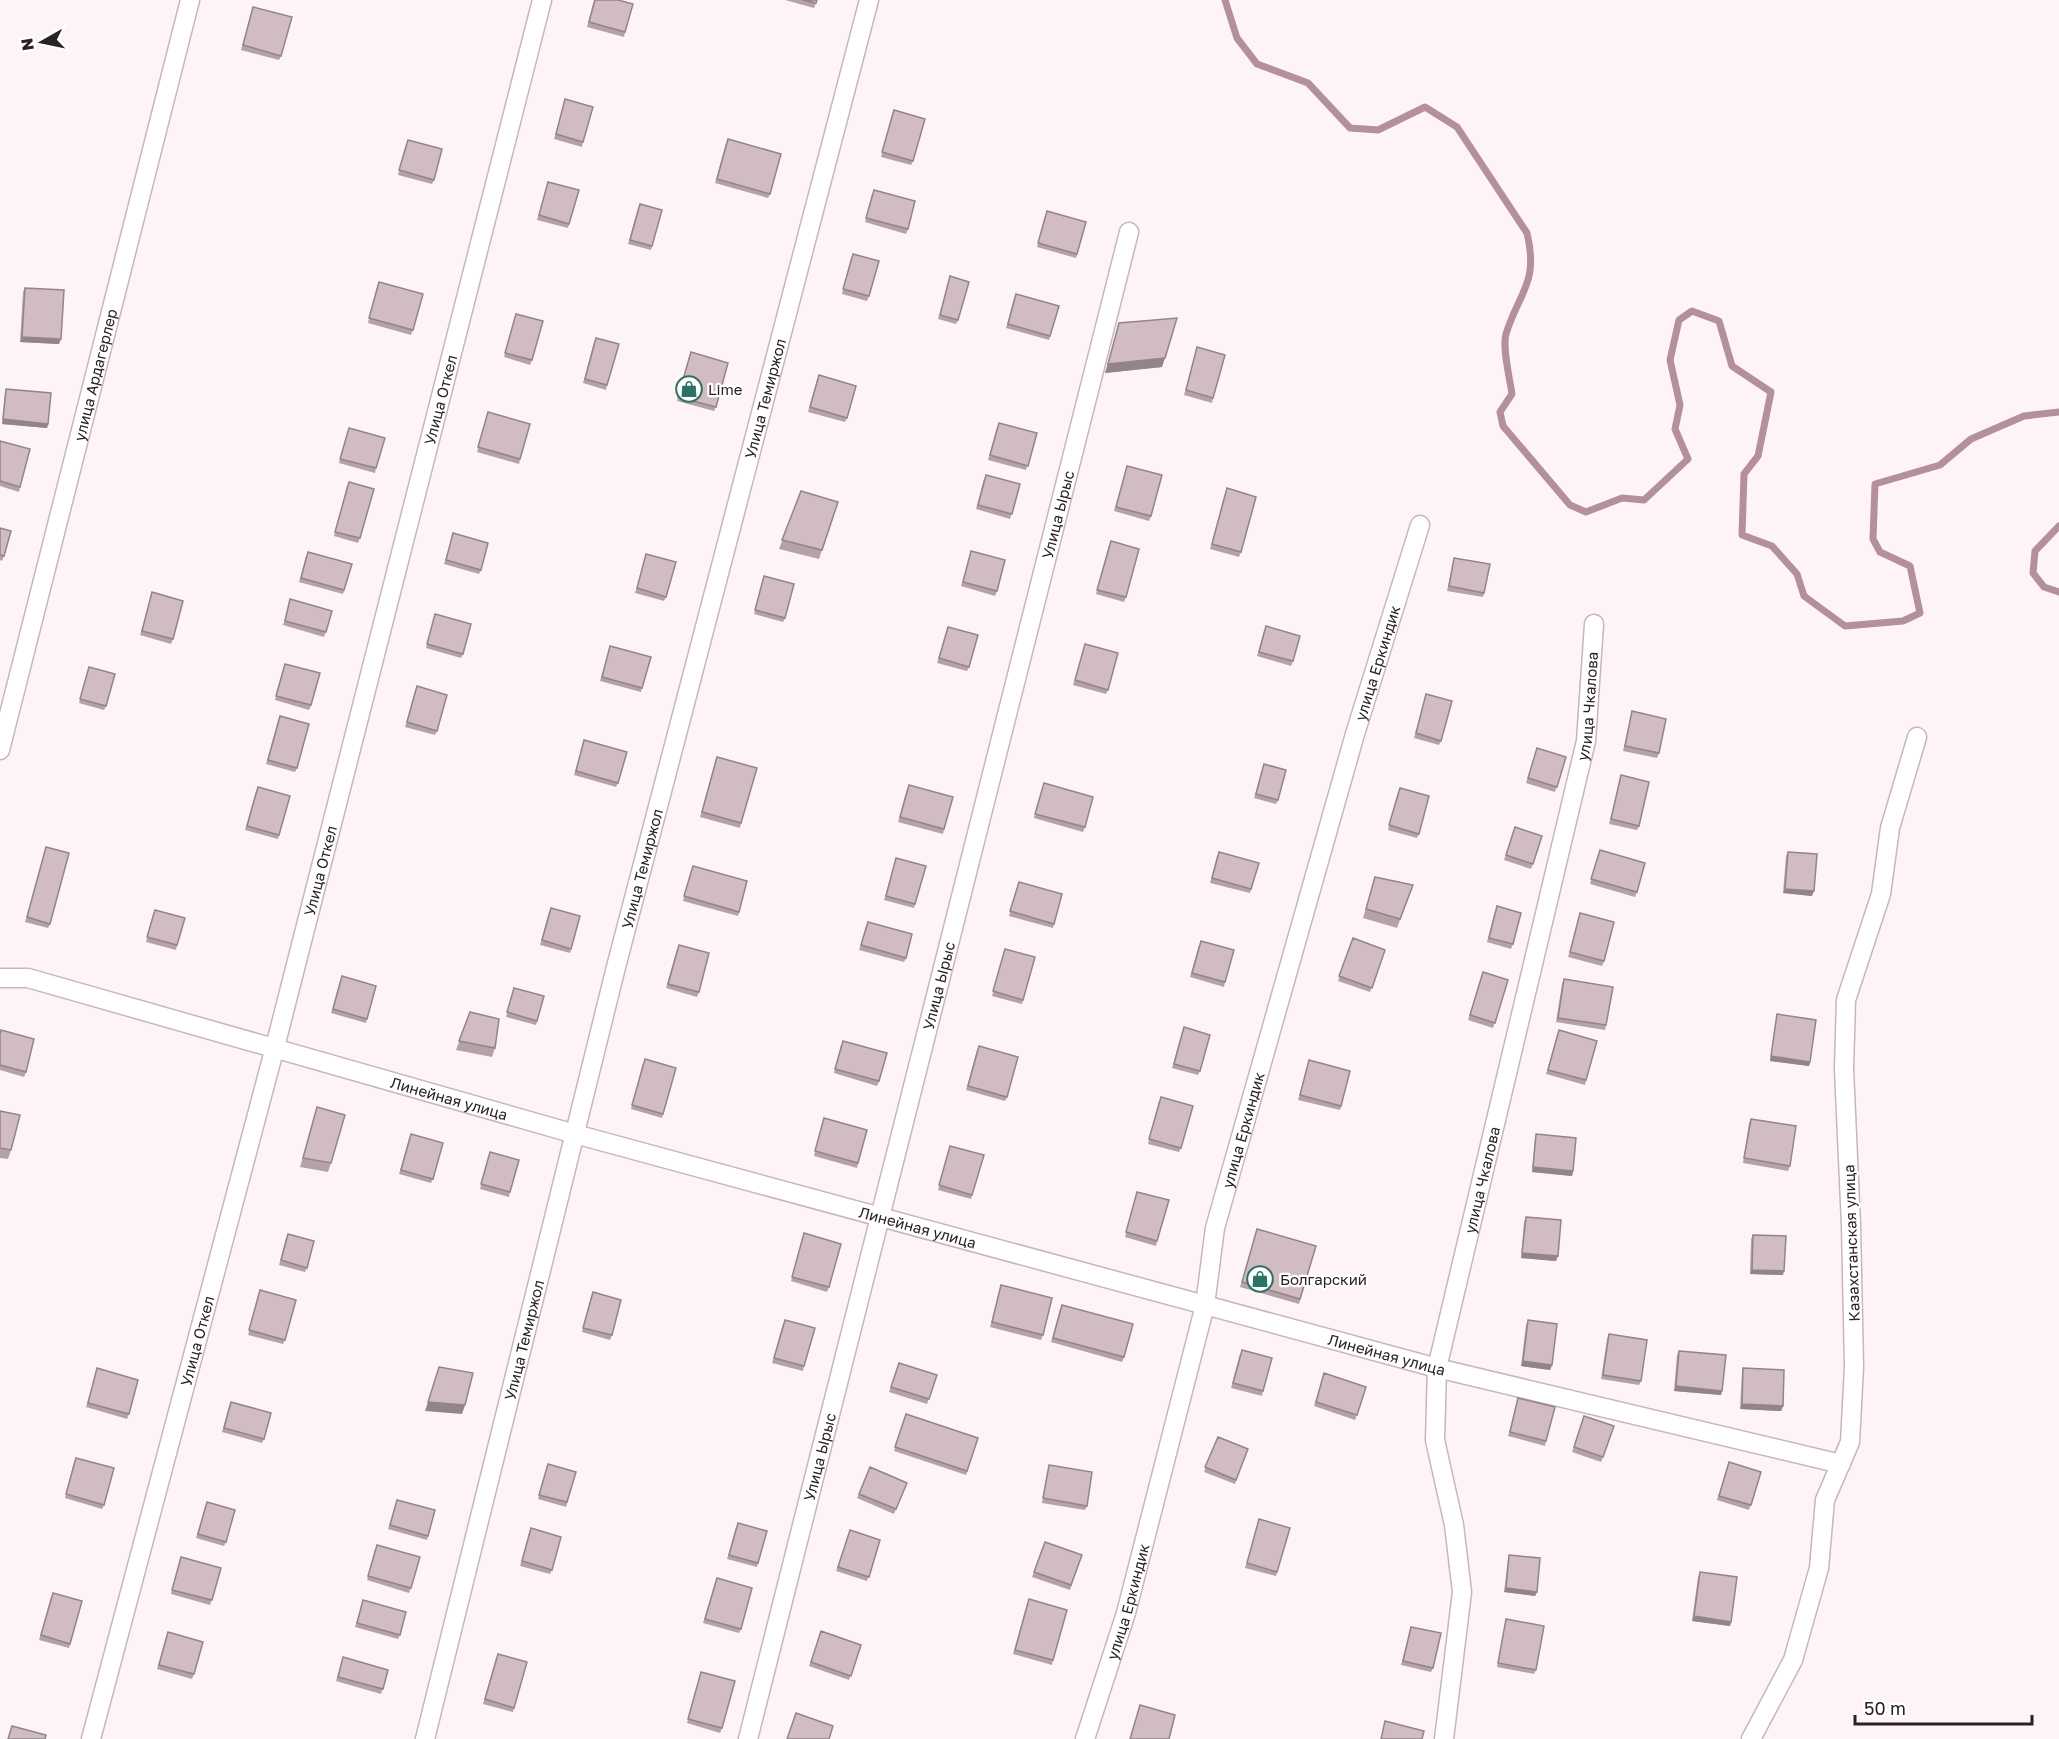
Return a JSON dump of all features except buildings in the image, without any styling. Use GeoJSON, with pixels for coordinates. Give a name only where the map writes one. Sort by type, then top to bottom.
{"type":"FeatureCollection","features":[{"type":"Feature","properties":{"kind":"street","name":"улица Ардагерлер"},"geometry":{"type":"LineString","coordinates":[[0,750],[190,0]]}},
{"type":"Feature","properties":{"kind":"street","name":"Улица Откел"},"geometry":{"type":"LineString","coordinates":[[91,1739],[274,1047],[542,0]]}},
{"type":"Feature","properties":{"kind":"street","name":"Улица Темиржол"},"geometry":{"type":"LineString","coordinates":[[425,1739],[574,1134],[773,358],[869,0]]}},
{"type":"Feature","properties":{"kind":"street","name":"Улица Ырыс"},"geometry":{"type":"LineString","coordinates":[[748,1739],[1129,232]]}},
{"type":"Feature","properties":{"kind":"street","name":"улица Еркиндик"},"geometry":{"type":"LineString","coordinates":[[1085,1739],[1126,1613],[1205,1305],[1215,1228],[1355,734],[1420,525]]}},
{"type":"Feature","properties":{"kind":"street","name":"улица Чкалова"},"geometry":{"type":"LineString","coordinates":[[1444,1739],[1462,1592],[1454,1525],[1435,1440],[1437,1368],[1586,741],[1594,624]]}},
{"type":"Feature","properties":{"kind":"street","name":"Казахстанская улица"},"geometry":{"type":"LineString","coordinates":[[1751,1739],[1793,1660],[1819,1568],[1825,1500],[1850,1442],[1854,1367],[1844,1070],[1846,1000],[1881,894],[1890,828],[1917,737]]}},
{"type":"Feature","properties":{"kind":"street","name":"Линейная улица"},"geometry":{"type":"LineString","coordinates":[[0,978],[28,978],[574,1134],[1437,1368],[1841,1464]]}},
{"type":"Feature","properties":{"kind":"waterway"},"geometry":{"type":"LineString","coordinates":[[1225,0],[1237,38],[1257,64],[1308,83],[1350,128],[1378,130],[1425,107],[1457,127],[1527,233],[1530,250],[1531,264],[1526,287],[1505,340],[1512,394],[1500,412],[1503,426],[1570,505],[1586,512],[1622,498],[1644,500],[1688,459],[1675,429],[1680,405],[1670,360],[1679,320],[1692,311],[1719,321],[1732,366],[1771,392],[1758,456],[1744,474],[1742,535],[1772,546],[1797,574],[1804,596],[1845,626],[1903,621],[1920,613],[1910,566],[1880,552],[1873,539],[1875,484],[1940,465],[1971,439],[2024,416],[2059,412]]}},
{"type":"Feature","properties":{"kind":"waterway"},"geometry":{"type":"LineString","coordinates":[[2059,526],[2035,551],[2033,573],[2044,587],[2059,592]]}},
{"type":"Feature","properties":{"kind":"place","name":"Lime"},"geometry":{"type":"Point","coordinates":[689,389]}},
{"type":"Feature","properties":{"kind":"place","name":"Болгарский"},"geometry":{"type":"Point","coordinates":[1260,1279]}}]}
